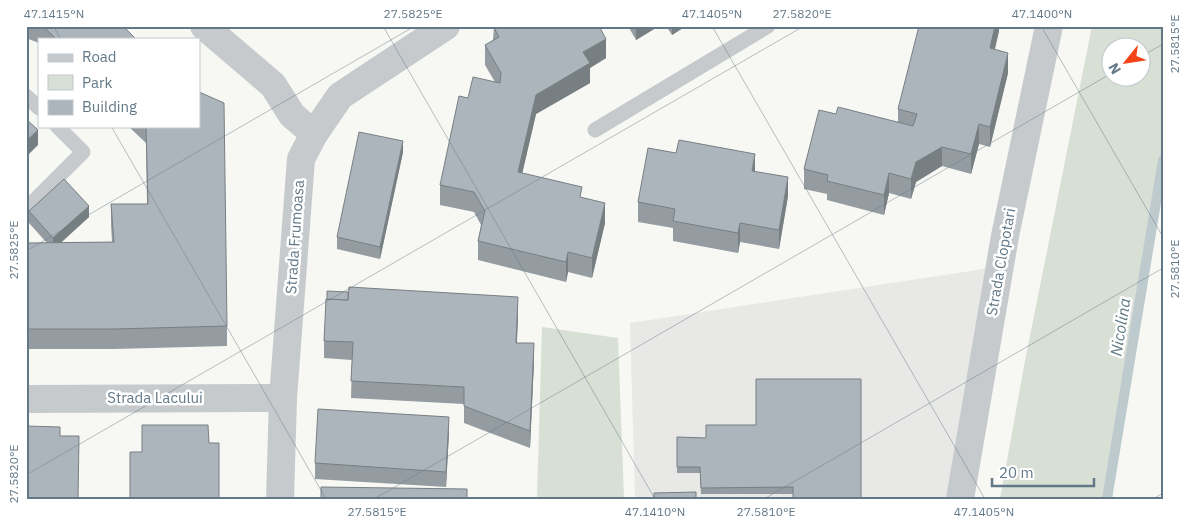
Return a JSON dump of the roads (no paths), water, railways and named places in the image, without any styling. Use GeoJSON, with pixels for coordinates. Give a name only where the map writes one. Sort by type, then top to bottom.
{"type":"FeatureCollection","features":[{"type":"Feature","properties":{"kind":"street"},"geometry":{"type":"LineString","coordinates":[[204,26],[273,86],[292,115],[314,134],[340,96],[446,26]]}},
{"type":"Feature","properties":{"kind":"street","name":"Strada Clopotari"},"geometry":{"type":"LineString","coordinates":[[960,499],[1005,236],[1049,26]]}},
{"type":"Feature","properties":{"kind":"street","name":"Strada Frumoasa"},"geometry":{"type":"LineString","coordinates":[[280,499],[283,398],[301,160],[314,134]]}},
{"type":"Feature","properties":{"kind":"street","name":"Strada Lacului"},"geometry":{"type":"LineString","coordinates":[[26,399],[283,398]]}},
{"type":"Feature","properties":{"kind":"lane"},"geometry":{"type":"LineString","coordinates":[[595,130],[768,26]]}},
{"type":"Feature","properties":{"kind":"lane"},"geometry":{"type":"LineString","coordinates":[[26,96],[38,107]]}},
{"type":"Feature","properties":{"kind":"lane"},"geometry":{"type":"LineString","coordinates":[[26,209],[83,152],[59,128]]}},
{"type":"Feature","properties":{"kind":"waterway","name":"Nicolina"},"geometry":{"type":"LineString","coordinates":[[1107,499],[1163,160]]}}]}
